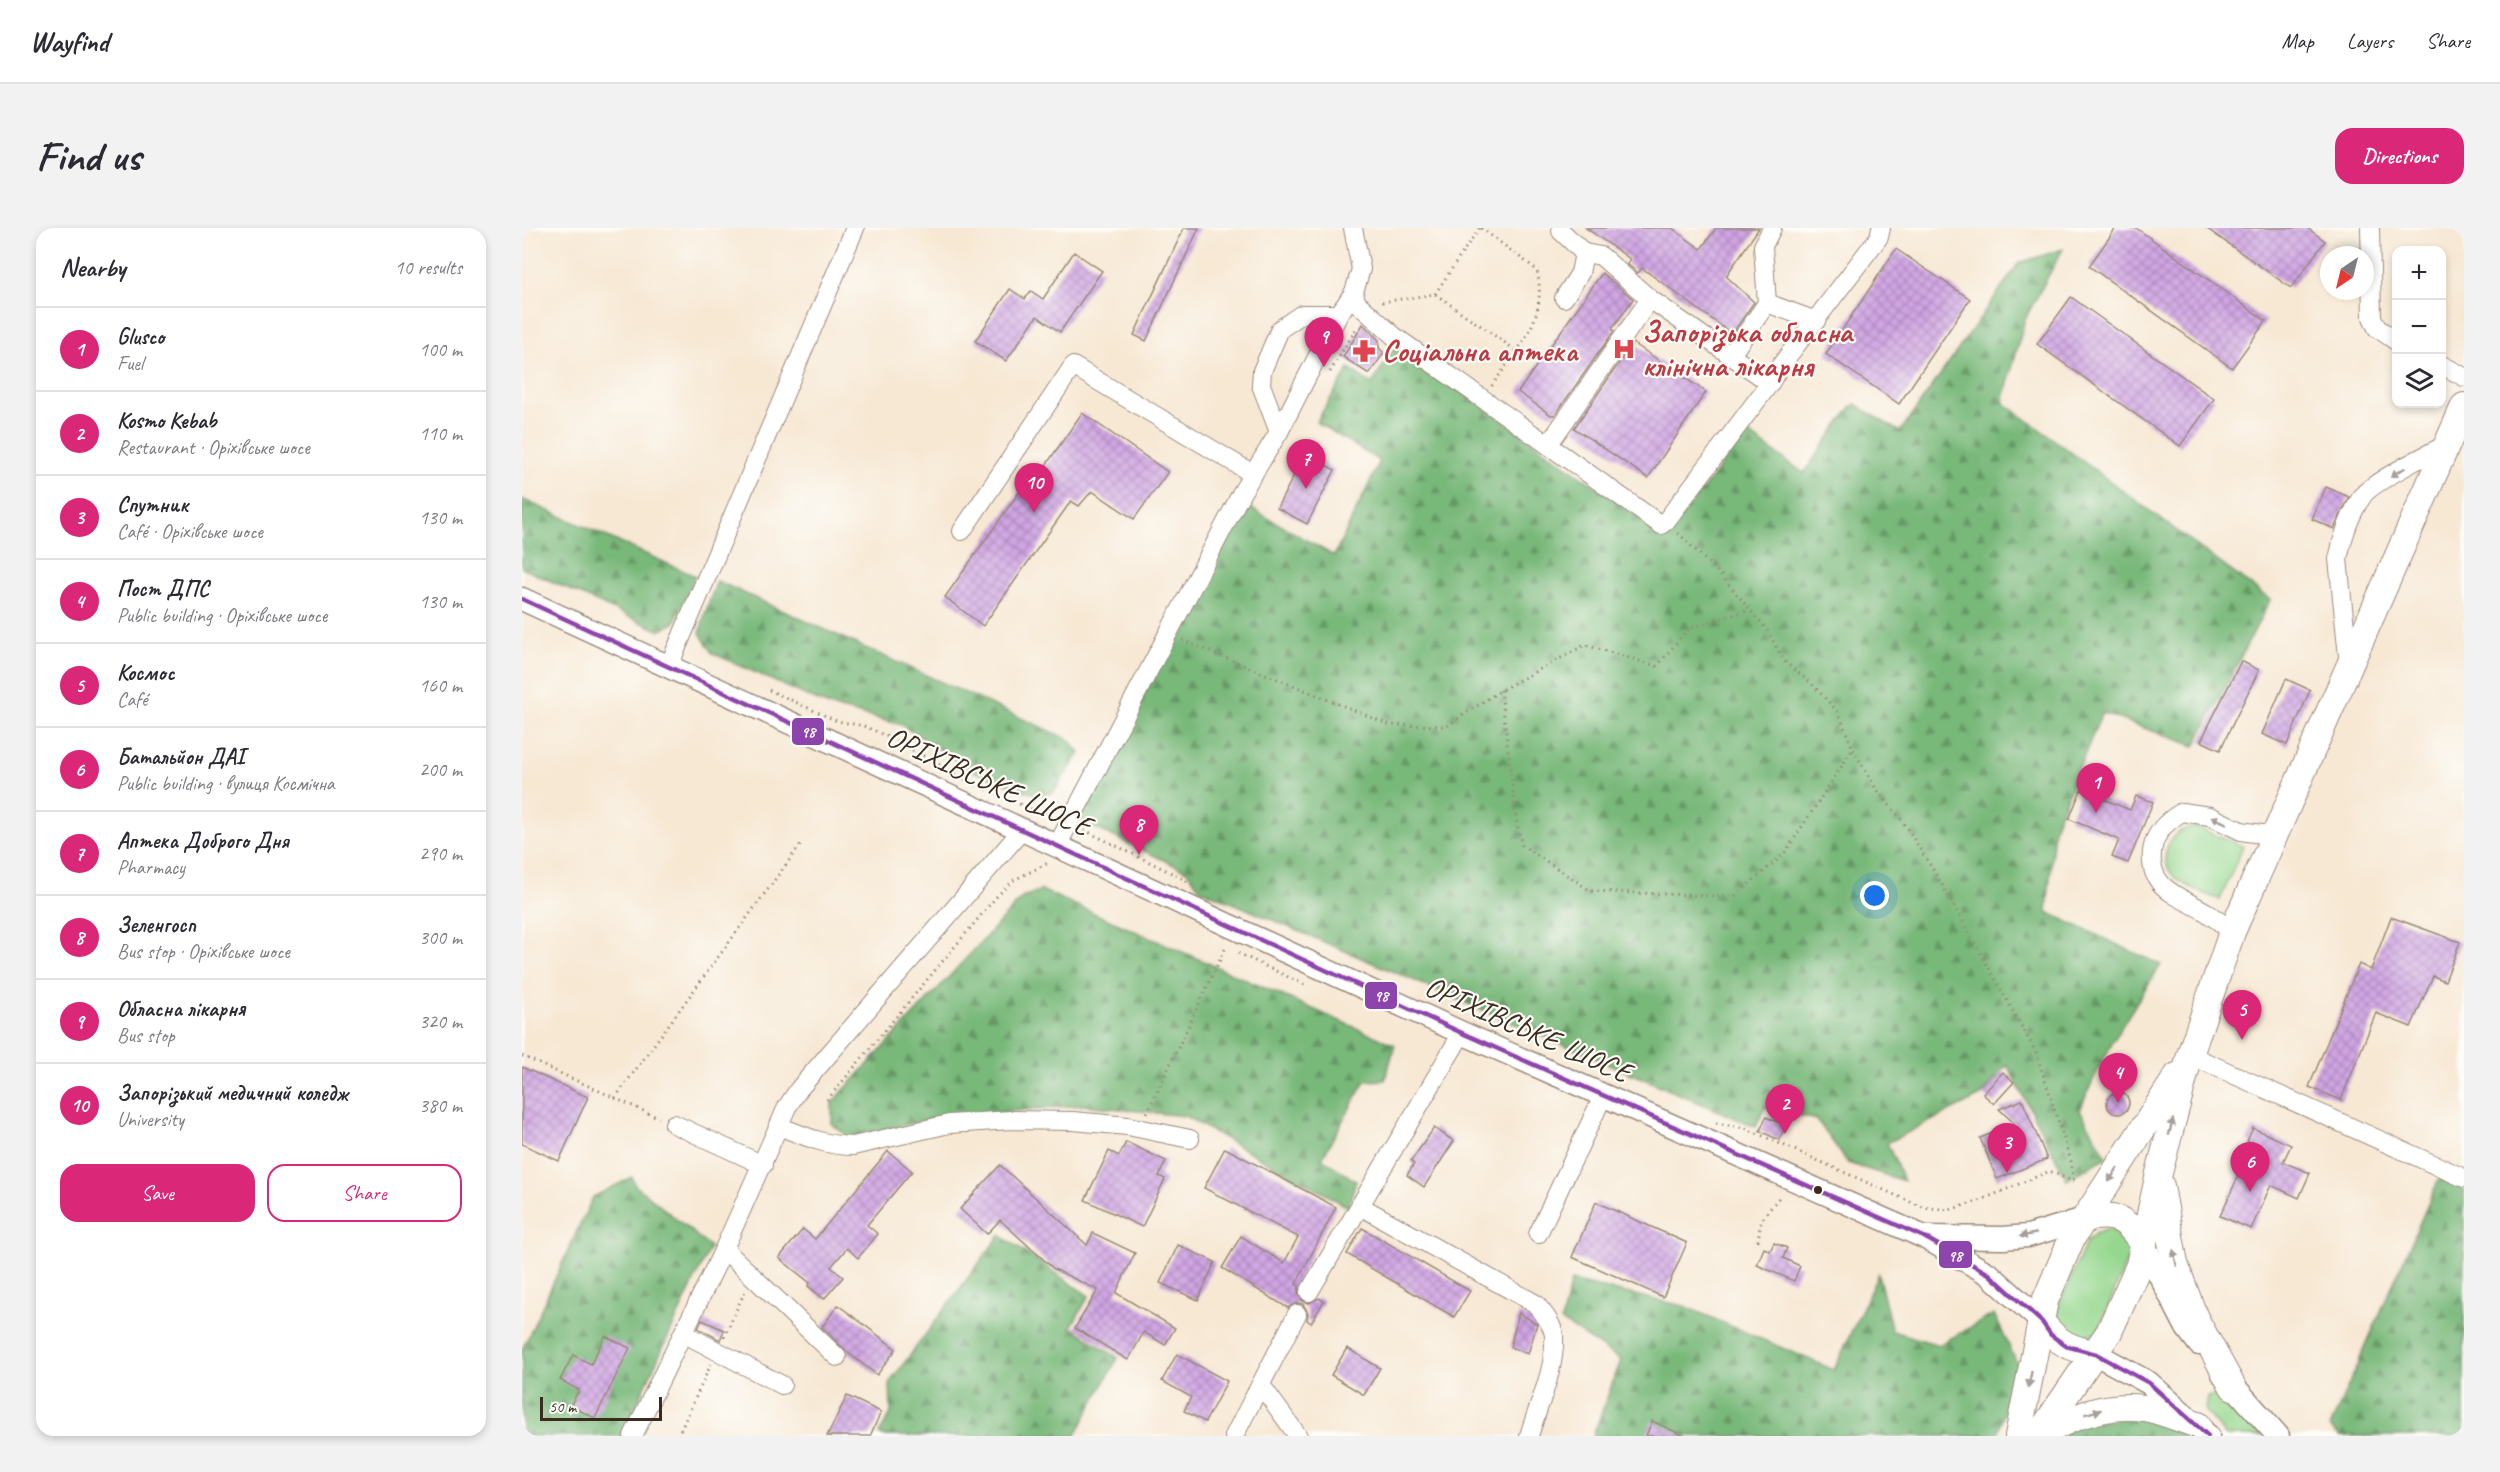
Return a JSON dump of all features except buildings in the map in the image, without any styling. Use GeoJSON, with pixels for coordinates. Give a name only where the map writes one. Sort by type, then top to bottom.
{"type":"FeatureCollection","features":[{"type":"Feature","properties":{"kind":"highway"},"geometry":{"type":"LineString","coordinates":[[2039,1436],[2096,1354],[2109,1332],[2135,1274],[2190,1055],[2232,932],[2464,406]]}},
{"type":"Feature","properties":{"kind":"highway"},"geometry":{"type":"LineString","coordinates":[[2018,1436],[2045,1301],[2072,1238],[2190,1055]]}},
{"type":"Feature","properties":{"kind":"highway"},"geometry":{"type":"LineString","coordinates":[[2159,1173],[2175,1264],[2195,1318],[2233,1387]]}},
{"type":"Feature","properties":{"kind":"highway"},"geometry":{"type":"LineString","coordinates":[[2084,1219],[2105,1215],[2120,1219],[2131,1226],[2144,1245]]}},
{"type":"Feature","properties":{"kind":"highway"},"geometry":{"type":"LineString","coordinates":[[2042,1322],[2051,1335],[2066,1346],[2096,1354]]}},
{"type":"Feature","properties":{"kind":"highway"},"geometry":{"type":"LineString","coordinates":[[2039,1436],[2069,1418],[2106,1408],[2145,1408],[2203,1431]]}},
{"type":"Feature","properties":{"kind":"main road","name":"ОРІХІВСЬКЕ ШОСЕ"},"geometry":{"type":"LineString","coordinates":[[522,599],[1022,830],[1052,854],[1924,1237],[1989,1274],[2042,1322]]}},
{"type":"Feature","properties":{"kind":"main road","name":"ОРІХІВСЬКЕ ШОСЕ"},"geometry":{"type":"LineString","coordinates":[[1924,1237],[2028,1236],[2084,1219]]}},
{"type":"Feature","properties":{"kind":"main road"},"geometry":{"type":"LineString","coordinates":[[2144,1245],[2187,1328],[2233,1387],[2278,1436]]}},
{"type":"Feature","properties":{"kind":"main road"},"geometry":{"type":"LineString","coordinates":[[2096,1354],[2149,1383],[2203,1431]]}},
{"type":"Feature","properties":{"kind":"street"},"geometry":{"type":"LineString","coordinates":[[669,666],[855,228]]}},
{"type":"Feature","properties":{"kind":"street"},"geometry":{"type":"LineString","coordinates":[[1052,854],[1167,633],[1278,432],[1339,314],[1354,292],[1360,269],[1353,228]]}},
{"type":"Feature","properties":{"kind":"street"},"geometry":{"type":"LineString","coordinates":[[1731,355],[1767,303],[1763,246],[1772,228]]}},
{"type":"Feature","properties":{"kind":"street"},"geometry":{"type":"LineString","coordinates":[[1354,292],[1356,302],[1394,336],[1661,525],[1880,237],[1881,228]]}},
{"type":"Feature","properties":{"kind":"street"},"geometry":{"type":"LineString","coordinates":[[2370,228],[2372,317],[2377,327],[2392,338]]}},
{"type":"Feature","properties":{"kind":"street"},"geometry":{"type":"LineString","coordinates":[[1562,231],[1584,253],[1601,255],[1650,299],[1770,383]]}},
{"type":"Feature","properties":{"kind":"street"},"geometry":{"type":"LineString","coordinates":[[1564,298],[1580,273],[1584,253]]}},
{"type":"Feature","properties":{"kind":"street"},"geometry":{"type":"LineString","coordinates":[[1548,445],[1650,299]]}},
{"type":"Feature","properties":{"kind":"street"},"geometry":{"type":"LineString","coordinates":[[1767,303],[1816,321]]}},
{"type":"Feature","properties":{"kind":"street"},"geometry":{"type":"LineString","coordinates":[[1278,432],[1261,386],[1262,371],[1280,329],[1302,314],[1339,314]]}},
{"type":"Feature","properties":{"kind":"street"},"geometry":{"type":"LineString","coordinates":[[962,531],[1073,366],[1253,474]]}},
{"type":"Feature","properties":{"kind":"street"},"geometry":{"type":"LineString","coordinates":[[2446,366],[2464,376]]}},
{"type":"Feature","properties":{"kind":"street"},"geometry":{"type":"LineString","coordinates":[[2349,668],[2338,559],[2341,544],[2359,503],[2370,488],[2449,443]]}},
{"type":"Feature","properties":{"kind":"street"},"geometry":{"type":"LineString","coordinates":[[2232,932],[2204,911],[2176,898],[2155,878],[2151,859],[2154,841],[2164,824],[2182,812],[2210,816],[2241,831],[2274,836]]}},
{"type":"Feature","properties":{"kind":"street"},"geometry":{"type":"LineString","coordinates":[[633,1436],[724,1250],[787,1107],[799,1089],[1022,830]]}},
{"type":"Feature","properties":{"kind":"street"},"geometry":{"type":"LineString","coordinates":[[1310,1292],[1462,1033]]}},
{"type":"Feature","properties":{"kind":"street"},"geometry":{"type":"LineString","coordinates":[[2190,1055],[2464,1178]]}},
{"type":"Feature","properties":{"kind":"street"},"geometry":{"type":"LineString","coordinates":[[1538,1233],[1603,1096]]}},
{"type":"Feature","properties":{"kind":"street"},"geometry":{"type":"LineString","coordinates":[[779,1126],[822,1143],[839,1146],[853,1146],[949,1124],[1011,1120],[1073,1120],[1140,1129],[1190,1139]]}},
{"type":"Feature","properties":{"kind":"street"},"geometry":{"type":"LineString","coordinates":[[674,1125],[763,1165]]}},
{"type":"Feature","properties":{"kind":"street"},"geometry":{"type":"LineString","coordinates":[[1360,1206],[1536,1304],[1547,1318],[1554,1335],[1551,1364],[1529,1436]]}},
{"type":"Feature","properties":{"kind":"street"},"geometry":{"type":"LineString","coordinates":[[724,1250],[837,1357]]}},
{"type":"Feature","properties":{"kind":"street"},"geometry":{"type":"LineString","coordinates":[[1234,1436],[1297,1314]]}},
{"type":"Feature","properties":{"kind":"street"},"geometry":{"type":"LineString","coordinates":[[683,1333],[782,1385]]}},
{"type":"Feature","properties":{"kind":"street"},"geometry":{"type":"LineString","coordinates":[[1261,1386],[1298,1436]]}},
{"type":"Feature","properties":{"kind":"path"},"geometry":{"type":"LineString","coordinates":[[1435,294],[1479,228],[1537,270],[1540,286],[1539,308],[1534,324],[1490,389]]}},
{"type":"Feature","properties":{"kind":"path"},"geometry":{"type":"LineString","coordinates":[[1371,304],[1435,294],[1534,363]]}},
{"type":"Feature","properties":{"kind":"path"},"geometry":{"type":"LineString","coordinates":[[1330,373],[1359,324]]}},
{"type":"Feature","properties":{"kind":"path"},"geometry":{"type":"LineString","coordinates":[[1666,521],[1719,573],[1767,630],[1784,661],[1811,683],[1838,712],[1853,749],[1875,787],[1904,822],[1937,876],[2036,1052],[2071,1161],[2074,1182],[2050,1171],[1979,1201],[1948,1210],[1922,1207],[1788,1146]]}},
{"type":"Feature","properties":{"kind":"path"},"geometry":{"type":"LineString","coordinates":[[1167,633],[1390,725],[1447,726],[1500,690],[1585,645],[1657,666],[1688,629],[1749,610]]}},
{"type":"Feature","properties":{"kind":"path"},"geometry":{"type":"LineString","coordinates":[[1500,690],[1516,819],[1522,845],[1591,891],[1734,897],[1784,854],[1853,749]]}},
{"type":"Feature","properties":{"kind":"path"},"geometry":{"type":"LineString","coordinates":[[837,721],[864,726],[914,749],[930,762],[968,781],[1032,810],[1046,811]]}},
{"type":"Feature","properties":{"kind":"path"},"geometry":{"type":"LineString","coordinates":[[615,1098],[801,844]]}},
{"type":"Feature","properties":{"kind":"path"},"geometry":{"type":"LineString","coordinates":[[827,1100],[997,896],[1014,880],[1052,854]]}},
{"type":"Feature","properties":{"kind":"path"},"geometry":{"type":"LineString","coordinates":[[1140,1129],[1226,947]]}},
{"type":"Feature","properties":{"kind":"path"},"geometry":{"type":"LineString","coordinates":[[522,1056],[674,1125]]}},
{"type":"Feature","properties":{"kind":"path"},"geometry":{"type":"LineString","coordinates":[[1758,1241],[1761,1220],[1794,1180]]}},
{"type":"Feature","properties":{"kind":"green space"},"geometry":{"type":"Polygon","coordinates":[[[2063,249],[2025,319],[2003,402],[2270,600],[2195,746],[2102,713],[2054,828],[2047,912],[2161,965],[2117,1035],[2080,1110],[2107,1157],[2067,1180],[2007,1065],[1981,1096],[1887,1143],[1904,1181],[1848,1163],[1817,1120],[1765,1107],[1756,1127],[1200,889],[1187,871],[1078,820],[1244,504],[1334,556],[1380,461],[1316,422],[1349,369],[1372,384],[1396,345],[1657,530],[1678,522],[1746,432],[1804,473],[1855,404],[1900,432],[2019,263],[2063,249]]]}},
{"type":"Feature","properties":{"kind":"green space"},"geometry":{"type":"Polygon","coordinates":[[[522,499],[695,576],[675,622],[660,631],[522,568],[522,499]]]}},
{"type":"Feature","properties":{"kind":"green space"},"geometry":{"type":"Polygon","coordinates":[[[717,581],[1070,740],[1080,753],[1053,793],[1037,795],[971,770],[902,725],[829,706],[712,653],[700,633],[717,581]]]}},
{"type":"Feature","properties":{"kind":"green space"},"geometry":{"type":"Polygon","coordinates":[[[2195,827],[2243,846],[2220,900],[2191,888],[2174,876],[2168,868],[2167,848],[2172,839],[2182,831],[2195,827]]]}},
{"type":"Feature","properties":{"kind":"green space"},"geometry":{"type":"Polygon","coordinates":[[[1041,890],[1395,1045],[1385,1080],[1365,1081],[1322,1158],[1356,1181],[1348,1207],[1185,1116],[1082,1105],[938,1118],[848,1137],[832,1124],[832,1103],[1023,897],[1041,890]]]}},
{"type":"Feature","properties":{"kind":"green space"},"geometry":{"type":"Polygon","coordinates":[[[632,1177],[635,1185],[710,1247],[622,1436],[522,1436],[522,1350],[593,1197],[632,1177]]]}},
{"type":"Feature","properties":{"kind":"green space"},"geometry":{"type":"Polygon","coordinates":[[[2439,1179],[2464,1189],[2464,1436],[2340,1436],[2330,1427],[2439,1179]]]}},
{"type":"Feature","properties":{"kind":"green space"},"geometry":{"type":"Polygon","coordinates":[[[2107,1230],[2118,1232],[2132,1248],[2098,1332],[2082,1337],[2074,1335],[2061,1324],[2058,1307],[2087,1241],[2096,1233],[2107,1230]]]}},
{"type":"Feature","properties":{"kind":"green space"},"geometry":{"type":"Polygon","coordinates":[[[1000,1235],[1089,1296],[1071,1327],[1118,1358],[1075,1436],[883,1436],[879,1434],[891,1413],[890,1382],[1000,1235]]]}},
{"type":"Feature","properties":{"kind":"green space"},"geometry":{"type":"Polygon","coordinates":[[[1878,1274],[1892,1331],[1939,1345],[1994,1314],[2017,1363],[1997,1436],[1593,1436],[1621,1360],[1561,1321],[1571,1281],[1684,1306],[1834,1370],[1878,1274]]]}},
{"type":"Feature","properties":{"kind":"green space"},"geometry":{"type":"Polygon","coordinates":[[[2220,1394],[2262,1436],[2226,1436],[2205,1411],[2207,1397],[2220,1394]]]}},
{"type":"Feature","properties":{"kind":"green space"},"geometry":{"type":"Polygon","coordinates":[[[2157,1415],[2194,1436],[2061,1436],[2075,1424],[2157,1415]]]}},
{"type":"Feature","properties":{"kind":"transit line","name":"98"},"geometry":{"type":"LineString","coordinates":[[522,599],[1462,1033],[1924,1237],[1989,1274],[2042,1322],[2051,1335],[2066,1346],[2096,1354],[2149,1383],[2208,1436]]}},
{"type":"Feature","properties":{"kind":"place","name":"Запорізька обласна клінічна лікарня"},"geometry":{"type":"Point","coordinates":[1624,349]}},
{"type":"Feature","properties":{"kind":"place","name":"Соціальна аптека"},"geometry":{"type":"Point","coordinates":[1364,351]}},
{"type":"Feature","properties":{"kind":"place","name":"Обласна лікарня"},"geometry":{"type":"Point","coordinates":[1324,367]}},
{"type":"Feature","properties":{"kind":"place","name":"Аптека Доброго Дня"},"geometry":{"type":"Point","coordinates":[1306,489]}},
{"type":"Feature","properties":{"kind":"place","name":"Запорізький медичний коледж"},"geometry":{"type":"Point","coordinates":[1034,513]}},
{"type":"Feature","properties":{"kind":"place","name":"Glusco"},"geometry":{"type":"Point","coordinates":[2096,813]}},
{"type":"Feature","properties":{"kind":"place","name":"Зеленгосп"},"geometry":{"type":"Point","coordinates":[1139,855]}},
{"type":"Feature","properties":{"kind":"place","name":"Космос"},"geometry":{"type":"Point","coordinates":[2242,1040]}},
{"type":"Feature","properties":{"kind":"place","name":"Пост ДПС"},"geometry":{"type":"Point","coordinates":[2118,1103]}},
{"type":"Feature","properties":{"kind":"place","name":"Kosmo Kebab"},"geometry":{"type":"Point","coordinates":[1785,1134]}},
{"type":"Feature","properties":{"kind":"place","name":"Спутник"},"geometry":{"type":"Point","coordinates":[2007,1173]}},
{"type":"Feature","properties":{"kind":"place","name":"Батальйон ДАI"},"geometry":{"type":"Point","coordinates":[2250,1192]}}]}
